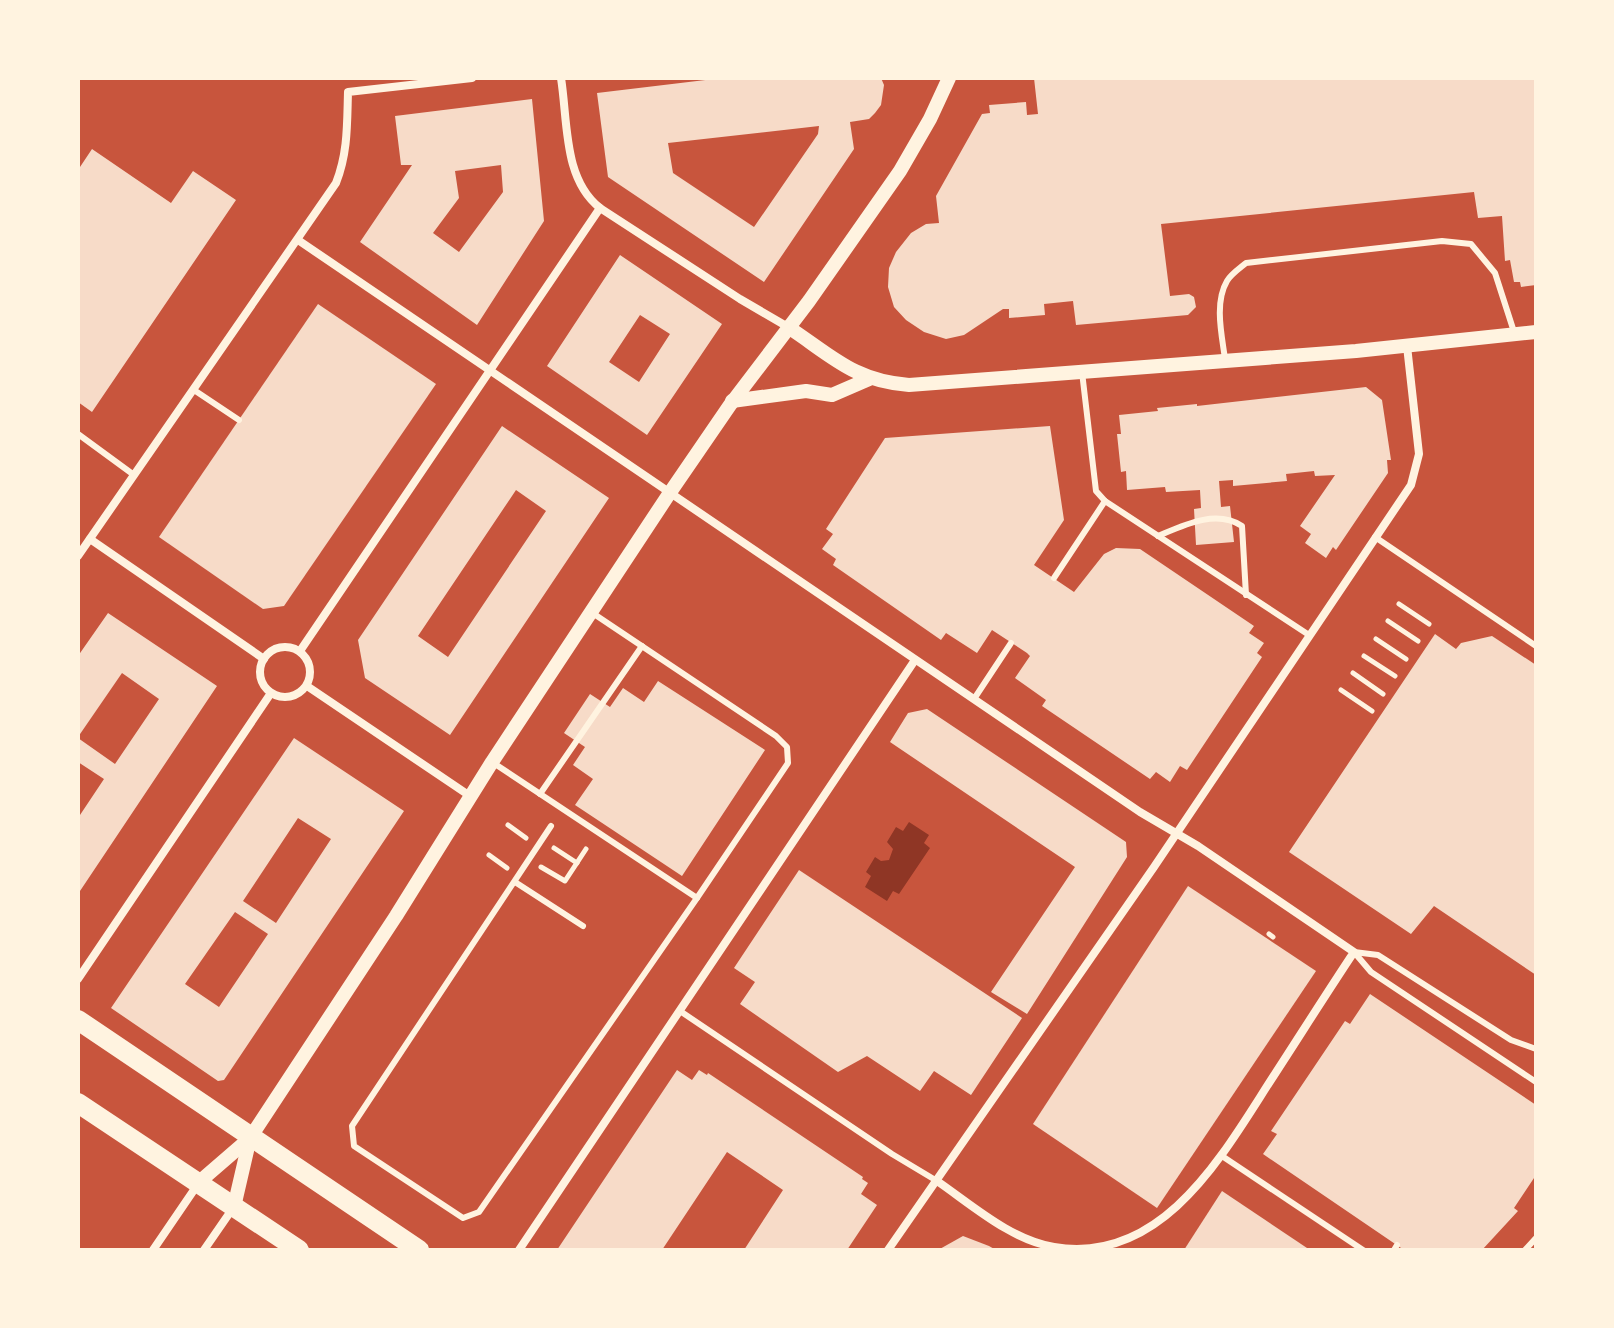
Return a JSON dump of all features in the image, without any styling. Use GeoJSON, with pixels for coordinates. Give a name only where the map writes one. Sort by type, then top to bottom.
{"type":"FeatureCollection","features":[{"type":"Feature","properties":{"kind":"main road"},"geometry":{"type":"LineString","coordinates":[[78,1020],[419,1250]]}},
{"type":"Feature","properties":{"kind":"main road"},"geometry":{"type":"LineString","coordinates":[[78,1103],[299,1250]]}},
{"type":"Feature","properties":{"kind":"street"},"geometry":{"type":"LineString","coordinates":[[78,556],[336,183],[343,164],[348,92],[472,78]]}},
{"type":"Feature","properties":{"kind":"street"},"geometry":{"type":"LineString","coordinates":[[561,78],[571,162],[591,200],[740,299],[869,379],[927,384],[1407,346],[1536,332]]}},
{"type":"Feature","properties":{"kind":"street"},"geometry":{"type":"LineString","coordinates":[[153,1250],[198,1183],[250,1138],[669,494],[732,401],[858,234],[900,171],[949,78]]}},
{"type":"Feature","properties":{"kind":"street"},"geometry":{"type":"LineString","coordinates":[[300,651],[600,208]]}},
{"type":"Feature","properties":{"kind":"street"},"geometry":{"type":"LineString","coordinates":[[298,240],[1140,812],[1354,952],[1222,1156],[1196,1187],[1150,1228],[1121,1241],[1084,1248],[1052,1247],[1021,1236],[937,1181]]}},
{"type":"Feature","properties":{"kind":"street"},"geometry":{"type":"LineString","coordinates":[[888,1250],[1176,833],[1411,485],[1418,464],[1407,346]]}},
{"type":"Feature","properties":{"kind":"street"},"geometry":{"type":"LineString","coordinates":[[732,401],[806,391],[832,395],[869,379]]}},
{"type":"Feature","properties":{"kind":"street"},"geometry":{"type":"LineString","coordinates":[[90,539],[264,659]]}},
{"type":"Feature","properties":{"kind":"street"},"geometry":{"type":"LineString","coordinates":[[276,648],[300,651],[311,671],[307,686],[302,692],[287,698],[271,693],[260,674],[264,659],[276,648]]}},
{"type":"Feature","properties":{"kind":"street"},"geometry":{"type":"LineString","coordinates":[[519,1250],[915,660]]}},
{"type":"Feature","properties":{"kind":"street"},"geometry":{"type":"LineString","coordinates":[[307,686],[470,796]]}},
{"type":"Feature","properties":{"kind":"street"},"geometry":{"type":"LineString","coordinates":[[78,979],[271,693]]}},
{"type":"Feature","properties":{"kind":"street"},"geometry":{"type":"LineString","coordinates":[[204,1250],[234,1207],[250,1138]]}},
{"type":"Feature","properties":{"kind":"lane"},"geometry":{"type":"LineString","coordinates":[[1225,359],[1220,320],[1222,296],[1227,279],[1246,263],[1442,241],[1471,244],[1495,273],[1515,335]]}},
{"type":"Feature","properties":{"kind":"lane"},"geometry":{"type":"LineString","coordinates":[[1082,372],[1096,491],[1105,501],[1309,635]]}},
{"type":"Feature","properties":{"kind":"lane"},"geometry":{"type":"LineString","coordinates":[[194,390],[239,420]]}},
{"type":"Feature","properties":{"kind":"lane"},"geometry":{"type":"LineString","coordinates":[[78,434],[134,475]]}},
{"type":"Feature","properties":{"kind":"lane"},"geometry":{"type":"LineString","coordinates":[[1054,578],[1105,501]]}},
{"type":"Feature","properties":{"kind":"lane"},"geometry":{"type":"LineString","coordinates":[[1158,536],[1202,519],[1242,526],[1246,595]]}},
{"type":"Feature","properties":{"kind":"lane"},"geometry":{"type":"LineString","coordinates":[[1375,537],[1536,646]]}},
{"type":"Feature","properties":{"kind":"lane"},"geometry":{"type":"LineString","coordinates":[[551,826],[352,1126],[354,1146],[463,1218],[479,1212],[788,763],[787,747],[776,736],[591,612]]}},
{"type":"Feature","properties":{"kind":"lane"},"geometry":{"type":"LineString","coordinates":[[974,699],[1011,643]]}},
{"type":"Feature","properties":{"kind":"lane"},"geometry":{"type":"LineString","coordinates":[[540,794],[642,646]]}},
{"type":"Feature","properties":{"kind":"lane"},"geometry":{"type":"LineString","coordinates":[[492,762],[697,898]]}},
{"type":"Feature","properties":{"kind":"lane"},"geometry":{"type":"LineString","coordinates":[[515,882],[583,926]]}},
{"type":"Feature","properties":{"kind":"lane"},"geometry":{"type":"LineString","coordinates":[[1354,952],[1378,955],[1511,1040],[1536,1049]]}},
{"type":"Feature","properties":{"kind":"lane"},"geometry":{"type":"LineString","coordinates":[[1354,952],[1371,972],[1536,1082]]}},
{"type":"Feature","properties":{"kind":"lane"},"geometry":{"type":"LineString","coordinates":[[680,1011],[937,1181]]}},
{"type":"Feature","properties":{"kind":"lane"},"geometry":{"type":"LineString","coordinates":[[1222,1156],[1363,1250]]}},
{"type":"Feature","properties":{"kind":"lane"},"geometry":{"type":"LineString","coordinates":[[1525,1250],[1536,1238]]}},
{"type":"Feature","properties":{"kind":"path"},"geometry":{"type":"LineString","coordinates":[[1399,604],[1429,624]]}},
{"type":"Feature","properties":{"kind":"path"},"geometry":{"type":"LineString","coordinates":[[1388,621],[1418,641]]}},
{"type":"Feature","properties":{"kind":"path"},"geometry":{"type":"LineString","coordinates":[[1376,639],[1406,659]]}},
{"type":"Feature","properties":{"kind":"path"},"geometry":{"type":"LineString","coordinates":[[1364,656],[1395,676]]}},
{"type":"Feature","properties":{"kind":"path"},"geometry":{"type":"LineString","coordinates":[[1353,673],[1383,694]]}},
{"type":"Feature","properties":{"kind":"path"},"geometry":{"type":"LineString","coordinates":[[1341,690],[1372,711]]}},
{"type":"Feature","properties":{"kind":"shaded area"},"geometry":{"type":"Polygon","coordinates":[[[909,822],[929,835],[924,843],[930,848],[899,894],[893,891],[887,901],[865,887],[871,876],[866,872],[875,857],[881,861],[889,860],[893,849],[887,842],[896,827],[903,831],[909,822]]]}},
{"type":"Feature","properties":{"kind":"building"},"geometry":{"type":"Polygon","coordinates":[[[722,78],[881,78],[884,85],[881,105],[875,113],[869,119],[850,122],[854,149],[764,282],[608,177],[597,93],[722,78]],[[819,126],[668,143],[673,173],[754,227],[818,134],[819,126]]]}},
{"type":"Feature","properties":{"kind":"building"},"geometry":{"type":"Polygon","coordinates":[[[1034,78],[1536,78],[1536,285],[1521,287],[1520,282],[1514,282],[1510,260],[1505,261],[1502,216],[1478,218],[1474,192],[1161,224],[1170,296],[1189,294],[1194,297],[1196,307],[1188,315],[1076,325],[1073,301],[1044,304],[1045,315],[1009,318],[1009,309],[1003,309],[964,335],[946,339],[924,332],[894,307],[888,287],[889,268],[896,252],[911,233],[926,224],[939,223],[936,196],[982,114],[990,113],[989,105],[1026,102],[1027,115],[1038,114],[1034,78]]]}},
{"type":"Feature","properties":{"kind":"building"},"geometry":{"type":"Polygon","coordinates":[[[532,99],[544,221],[477,325],[360,242],[412,165],[401,165],[395,116],[532,99]],[[501,165],[455,171],[459,198],[433,233],[459,252],[503,192],[501,165]]]}},
{"type":"Feature","properties":{"kind":"building"},"geometry":{"type":"Polygon","coordinates":[[[92,149],[171,203],[193,171],[236,200],[92,412],[78,402],[78,170],[92,149]]]}},
{"type":"Feature","properties":{"kind":"building"},"geometry":{"type":"Polygon","coordinates":[[[620,255],[722,324],[647,435],[547,366],[620,255]],[[640,315],[609,362],[639,382],[670,334],[640,315]]]}},
{"type":"Feature","properties":{"kind":"building"},"geometry":{"type":"Polygon","coordinates":[[[318,304],[436,384],[284,606],[263,609],[159,537],[318,304]]]}},
{"type":"Feature","properties":{"kind":"building"},"geometry":{"type":"Polygon","coordinates":[[[1366,387],[1382,400],[1391,460],[1387,460],[1388,473],[1336,550],[1333,547],[1326,558],[1305,543],[1311,534],[1300,526],[1335,475],[1315,476],[1314,471],[1286,474],[1287,481],[1233,486],[1233,480],[1219,481],[1221,507],[1230,506],[1234,542],[1196,545],[1194,509],[1201,508],[1200,490],[1166,492],[1165,487],[1127,490],[1126,471],[1121,472],[1117,434],[1121,434],[1119,415],[1158,411],[1157,408],[1366,387]]]}},
{"type":"Feature","properties":{"kind":"building"},"geometry":{"type":"Polygon","coordinates":[[[502,426],[609,498],[450,735],[365,678],[358,640],[502,426]],[[516,490],[418,636],[448,657],[546,511],[516,490]]]}},
{"type":"Feature","properties":{"kind":"building"},"geometry":{"type":"Polygon","coordinates":[[[1050,426],[1064,520],[1034,565],[1074,592],[1104,554],[1116,548],[1140,549],[1254,626],[1249,633],[1264,643],[1257,653],[1262,657],[1187,770],[1180,766],[1170,782],[1156,772],[1150,779],[1042,706],[1046,700],[1015,678],[1030,656],[1027,653],[992,630],[977,653],[946,633],[941,640],[833,565],[836,559],[822,549],[833,534],[826,529],[885,438],[1050,426]]]}},
{"type":"Feature","properties":{"kind":"building"},"geometry":{"type":"Polygon","coordinates":[[[108,613],[217,686],[78,894],[78,818],[104,779],[78,762],[78,738],[115,764],[159,699],[122,673],[78,737],[78,656],[108,613]]]}},
{"type":"Feature","properties":{"kind":"building"},"geometry":{"type":"Polygon","coordinates":[[[1435,634],[1456,649],[1461,643],[1492,636],[1536,665],[1536,975],[1434,906],[1411,934],[1289,852],[1435,634]]]}},
{"type":"Feature","properties":{"kind":"building"},"geometry":{"type":"Polygon","coordinates":[[[658,681],[765,750],[682,876],[575,805],[593,779],[573,765],[585,747],[564,733],[590,694],[610,707],[623,688],[644,702],[658,681]]]}},
{"type":"Feature","properties":{"kind":"building"},"geometry":{"type":"Polygon","coordinates":[[[927,709],[1126,842],[1127,857],[1027,1014],[991,992],[1075,867],[890,742],[908,713],[927,709]]]}},
{"type":"Feature","properties":{"kind":"building"},"geometry":{"type":"Polygon","coordinates":[[[294,738],[404,811],[224,1080],[218,1081],[111,1008],[294,738]],[[298,818],[243,901],[276,923],[331,839],[298,818]],[[235,912],[185,984],[219,1007],[268,934],[235,912]]]}},
{"type":"Feature","properties":{"kind":"building"},"geometry":{"type":"Polygon","coordinates":[[[799,870],[1022,1018],[971,1095],[934,1071],[920,1091],[867,1056],[838,1072],[740,1004],[755,982],[734,968],[799,870]]]}},
{"type":"Feature","properties":{"kind":"building"},"geometry":{"type":"Polygon","coordinates":[[[1188,886],[1316,971],[1157,1208],[1033,1124],[1188,886]]]}},
{"type":"Feature","properties":{"kind":"building"},"geometry":{"type":"Polygon","coordinates":[[[1370,994],[1536,1105],[1536,1175],[1514,1208],[1518,1211],[1482,1250],[1404,1250],[1263,1154],[1277,1134],[1271,1131],[1345,1021],[1350,1024],[1370,994]]]}},
{"type":"Feature","properties":{"kind":"building"},"geometry":{"type":"Polygon","coordinates":[[[677,1070],[692,1080],[699,1070],[708,1073],[863,1177],[868,1183],[861,1194],[877,1205],[847,1250],[744,1250],[783,1190],[727,1152],[662,1250],[557,1250],[677,1070]]]}},
{"type":"Feature","properties":{"kind":"building"},"geometry":{"type":"Polygon","coordinates":[[[1222,1191],[1310,1250],[1184,1250],[1222,1191]]]}},
{"type":"Feature","properties":{"kind":"building"},"geometry":{"type":"Polygon","coordinates":[[[963,1236],[989,1246],[996,1250],[938,1250],[963,1236]]]}}]}
